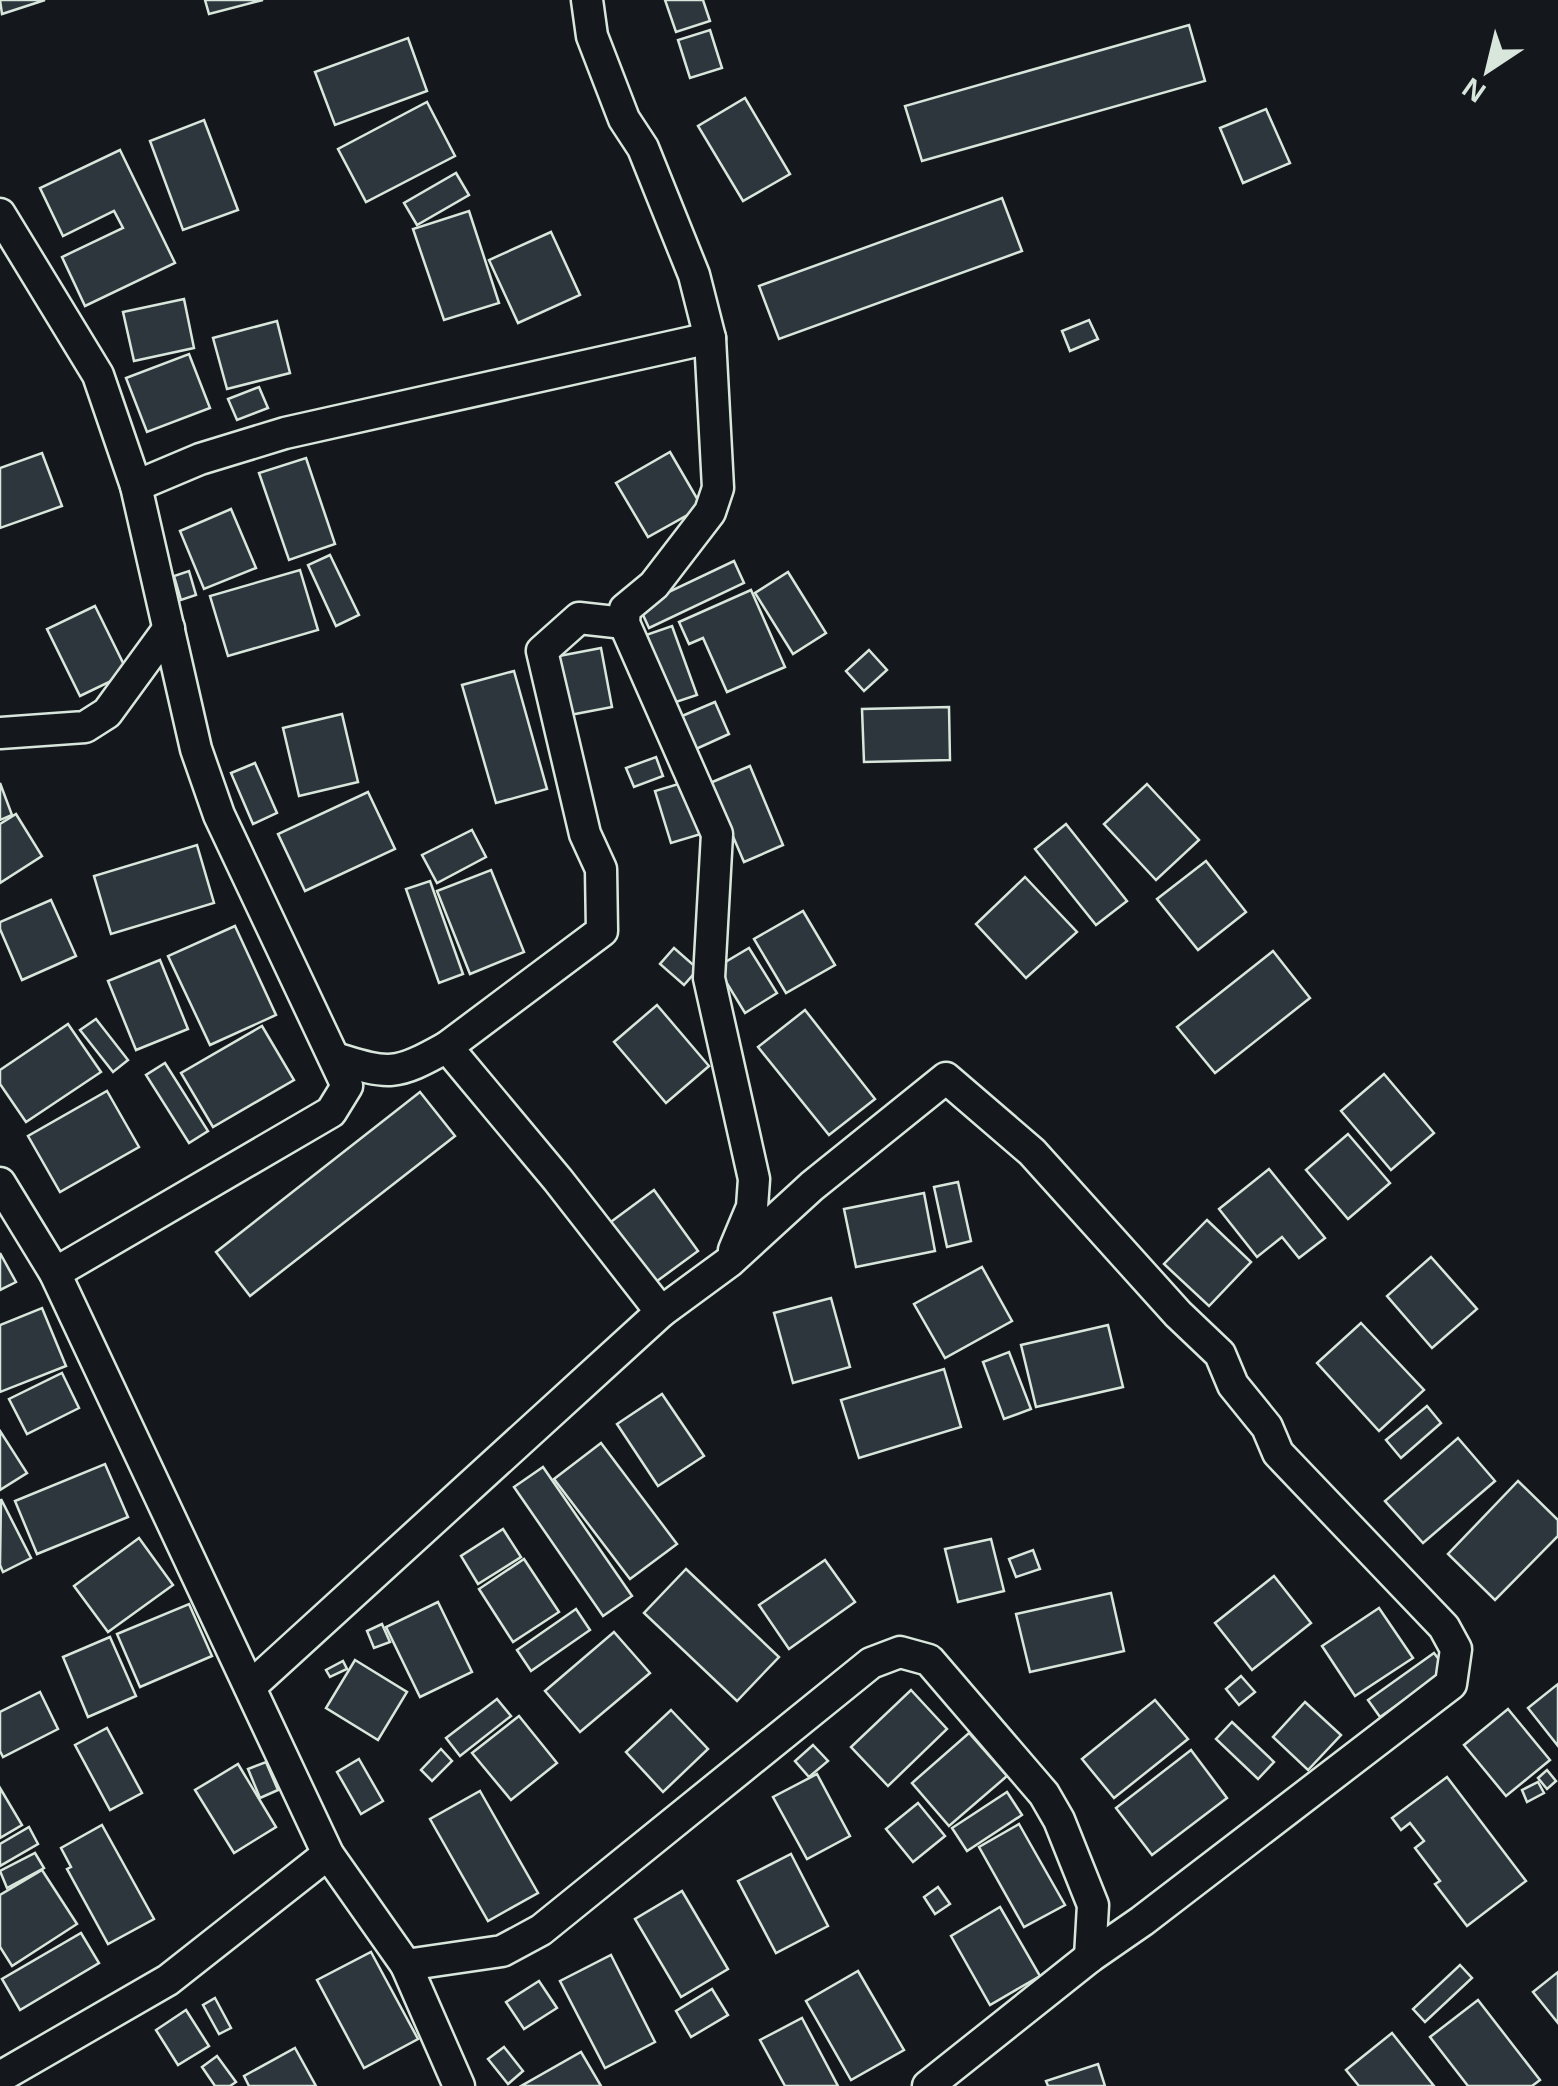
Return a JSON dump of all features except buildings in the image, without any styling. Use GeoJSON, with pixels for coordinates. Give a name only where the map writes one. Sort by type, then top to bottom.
{"type":"FeatureCollection","features":[{"type":"Feature","properties":{"kind":"street"},"geometry":{"type":"LineString","coordinates":[[587,0],[592,36],[694,275],[710,338],[718,488],[710,512],[654,585],[625,609],[624,623],[717,834],[709,978],[754,1178],[752,1207],[729,1262]]}},
{"type":"Feature","properties":{"kind":"street"},"geometry":{"type":"LineString","coordinates":[[0,214],[98,375],[136,486],[196,749],[220,815],[347,1086],[331,1112],[55,1273]]}},
{"type":"Feature","properties":{"kind":"street"},"geometry":{"type":"LineString","coordinates":[[136,486],[200,459],[300,429],[710,338]]}},
{"type":"Feature","properties":{"kind":"street"},"geometry":{"type":"LineString","coordinates":[[335,1058],[383,1072],[416,1065],[447,1048],[602,931],[601,869],[585,834],[542,651],[579,618],[624,623]]}},
{"type":"Feature","properties":{"kind":"street"},"geometry":{"type":"LineString","coordinates":[[0,733],[85,726],[107,713],[169,628]]}},
{"type":"Feature","properties":{"kind":"street"},"geometry":{"type":"LineString","coordinates":[[447,1048],[558,1180],[661,1312]]}},
{"type":"Feature","properties":{"kind":"street"},"geometry":{"type":"LineString","coordinates":[[250,1686],[661,1312],[729,1262],[812,1186],[946,1078],[1032,1152],[1178,1314],[1220,1354],[1233,1385],[1267,1428],[1278,1454],[1444,1627],[1456,1650],[1451,1684],[1090,1957],[928,2086]]}},
{"type":"Feature","properties":{"kind":"street"},"geometry":{"type":"LineString","coordinates":[[0,1182],[55,1273],[328,1854],[406,1965],[459,2086]]}},
{"type":"Feature","properties":{"kind":"street"},"geometry":{"type":"LineString","coordinates":[[406,1965],[502,1952],[541,1930],[870,1663],[900,1652],[929,1660],[1044,1794],[1093,1905],[1090,1957]]}},
{"type":"Feature","properties":{"kind":"street"},"geometry":{"type":"LineString","coordinates":[[0,2077],[168,1980],[328,1854]]}},
{"type":"Feature","properties":{"kind":"street"},"geometry":{"type":"LineString","coordinates":[[1093,1905],[1142,1921]]}}]}
